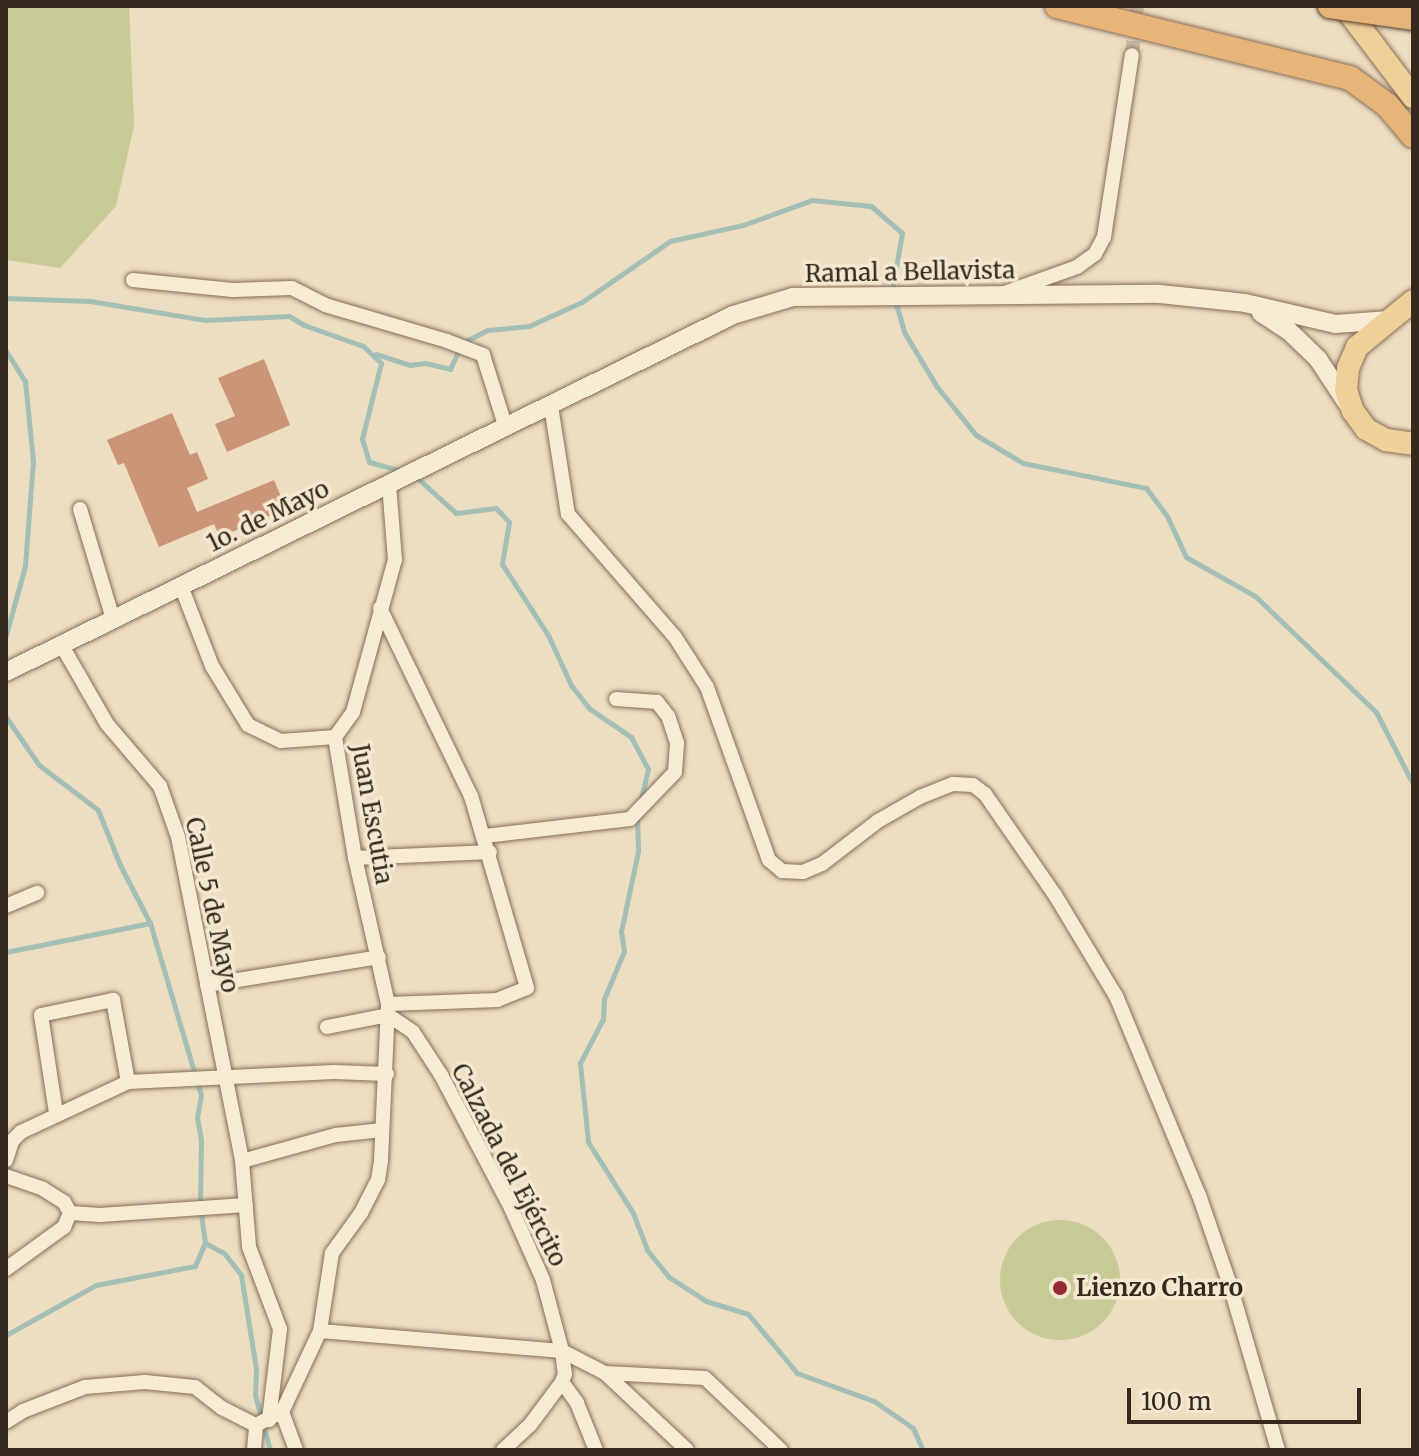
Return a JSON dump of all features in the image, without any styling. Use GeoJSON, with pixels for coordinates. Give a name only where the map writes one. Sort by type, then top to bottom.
{"type":"FeatureCollection","features":[{"type":"Feature","properties":{"kind":"highway"},"geometry":{"type":"LineString","coordinates":[[1057,6],[1350,78],[1387,105],[1413,136]]}},
{"type":"Feature","properties":{"kind":"highway"},"geometry":{"type":"LineString","coordinates":[[1330,6],[1413,18]]}},
{"type":"Feature","properties":{"kind":"main road"},"geometry":{"type":"LineString","coordinates":[[1344,6],[1413,97]]}},
{"type":"Feature","properties":{"kind":"main road"},"geometry":{"type":"LineString","coordinates":[[1392,71],[1413,108]]}},
{"type":"Feature","properties":{"kind":"main road"},"geometry":{"type":"LineString","coordinates":[[1411,443],[1386,440],[1366,429],[1353,411],[1346,390],[1348,368],[1357,347],[1413,301]]}},
{"type":"Feature","properties":{"kind":"main road"},"geometry":{"type":"LineString","coordinates":[[1390,320],[1413,323]]}},
{"type":"Feature","properties":{"kind":"street"},"geometry":{"type":"LineString","coordinates":[[999,294],[1077,267],[1095,254],[1104,237],[1132,55]]}},
{"type":"Feature","properties":{"kind":"street"},"geometry":{"type":"LineString","coordinates":[[133,280],[233,290],[292,288],[325,305],[447,341],[483,355],[506,428]]}},
{"type":"Feature","properties":{"kind":"street","name":"Ramal a Bellavista"},"geometry":{"type":"LineString","coordinates":[[551,406],[733,315],[793,297],[1160,294],[1245,303],[1335,324],[1390,320]]}},
{"type":"Feature","properties":{"kind":"street"},"geometry":{"type":"LineString","coordinates":[[1245,303],[1289,331],[1318,359],[1353,411]]}},
{"type":"Feature","properties":{"kind":"street"},"geometry":{"type":"LineString","coordinates":[[551,406],[568,514],[675,637],[707,687],[769,860],[782,871],[803,872],[822,864],[878,821],[920,797],[953,784],[973,785],[985,794],[1055,895],[1116,996],[1199,1195],[1230,1285],[1278,1450]]}},
{"type":"Feature","properties":{"kind":"street","name":"1o. de Mayo"},"geometry":{"type":"LineString","coordinates":[[6,672],[551,406]]}},
{"type":"Feature","properties":{"kind":"street","name":"Juan Escutia"},"geometry":{"type":"LineString","coordinates":[[269,1419],[320,1331],[332,1253],[361,1213],[378,1180],[387,1074],[388,1010],[379,957],[355,858],[335,737],[353,712],[395,560],[389,484]]}},
{"type":"Feature","properties":{"kind":"street"},"geometry":{"type":"LineString","coordinates":[[80,509],[113,619]]}},
{"type":"Feature","properties":{"kind":"street"},"geometry":{"type":"LineString","coordinates":[[181,586],[212,666],[248,725],[281,741],[335,737]]}},
{"type":"Feature","properties":{"kind":"street"},"geometry":{"type":"LineString","coordinates":[[327,1027],[388,1010],[498,1000],[527,988],[490,852],[471,796],[380,608]]}},
{"type":"Feature","properties":{"kind":"street","name":"Calle 5 de Mayo"},"geometry":{"type":"LineString","coordinates":[[54,648],[107,724],[160,786],[178,837],[228,1080],[242,1161],[249,1247],[280,1329],[269,1419],[254,1450]]}},
{"type":"Feature","properties":{"kind":"street"},"geometry":{"type":"LineString","coordinates":[[485,836],[630,819],[675,772],[677,743],[668,716],[657,702],[616,699]]}},
{"type":"Feature","properties":{"kind":"street"},"geometry":{"type":"LineString","coordinates":[[355,858],[490,852]]}},
{"type":"Feature","properties":{"kind":"street"},"geometry":{"type":"LineString","coordinates":[[6,906],[37,893]]}},
{"type":"Feature","properties":{"kind":"street"},"geometry":{"type":"LineString","coordinates":[[207,985],[379,957]]}},
{"type":"Feature","properties":{"kind":"street"},"geometry":{"type":"LineString","coordinates":[[56,1113],[41,1015],[113,1000],[128,1082]]}},
{"type":"Feature","properties":{"kind":"street","name":"Calzada del Ejército"},"geometry":{"type":"LineString","coordinates":[[388,1010],[413,1032],[434,1064],[511,1208],[543,1280],[562,1351],[565,1374],[562,1382]]}},
{"type":"Feature","properties":{"kind":"street"},"geometry":{"type":"LineString","coordinates":[[6,1160],[12,1141],[21,1132],[128,1082],[228,1080],[334,1072],[387,1074]]}},
{"type":"Feature","properties":{"kind":"street"},"geometry":{"type":"LineString","coordinates":[[242,1161],[336,1135],[382,1130]]}},
{"type":"Feature","properties":{"kind":"street"},"geometry":{"type":"LineString","coordinates":[[6,1176],[43,1189],[64,1202],[70,1213]]}},
{"type":"Feature","properties":{"kind":"street"},"geometry":{"type":"LineString","coordinates":[[70,1213],[100,1215],[246,1205]]}},
{"type":"Feature","properties":{"kind":"street"},"geometry":{"type":"LineString","coordinates":[[6,1269],[64,1227],[70,1213]]}},
{"type":"Feature","properties":{"kind":"street"},"geometry":{"type":"LineString","coordinates":[[320,1331],[562,1351],[605,1373],[687,1450]]}},
{"type":"Feature","properties":{"kind":"street"},"geometry":{"type":"LineString","coordinates":[[605,1373],[705,1378],[781,1450]]}},
{"type":"Feature","properties":{"kind":"street"},"geometry":{"type":"LineString","coordinates":[[6,1422],[23,1411],[85,1387],[145,1382],[195,1387],[222,1408],[269,1419],[296,1450]]}},
{"type":"Feature","properties":{"kind":"street"},"geometry":{"type":"LineString","coordinates":[[503,1450],[530,1425],[562,1382],[577,1403],[596,1450]]}},
{"type":"Feature","properties":{"kind":"green space"},"geometry":{"type":"Polygon","coordinates":[[[6,6],[129,6],[134,126],[116,206],[60,268],[6,260],[6,6]]]}},
{"type":"Feature","properties":{"kind":"green space","name":"Lienzo Charro"},"geometry":{"type":"Polygon","coordinates":[[[1060,1220],[1083,1224],[1103,1237],[1116,1257],[1120,1280],[1116,1303],[1103,1323],[1083,1336],[1060,1340],[1037,1336],[1017,1323],[1004,1303],[1000,1280],[1004,1257],[1017,1237],[1037,1224],[1060,1220]]]}},
{"type":"Feature","properties":{"kind":"building"},"geometry":{"type":"Polygon","coordinates":[[[264,359],[290,425],[227,452],[215,424],[235,416],[218,378],[264,359]]]}},
{"type":"Feature","properties":{"kind":"building"},"geometry":{"type":"Polygon","coordinates":[[[172,413],[190,455],[197,452],[208,479],[187,488],[197,512],[274,480],[286,509],[220,537],[214,524],[159,547],[124,463],[118,465],[107,440],[172,413]]]}},
{"type":"Feature","properties":{"kind":"waterway"},"geometry":{"type":"LineString","coordinates":[[376,354],[410,365],[425,363],[450,369],[462,343],[488,330],[529,326],[582,302],[670,241],[743,225],[812,200],[871,206],[902,233],[892,291]]}},
{"type":"Feature","properties":{"kind":"waterway"},"geometry":{"type":"LineString","coordinates":[[6,298],[90,301],[205,320],[289,316],[304,325],[363,346],[381,363],[362,439],[369,462],[402,471]]}},
{"type":"Feature","properties":{"kind":"waterway"},"geometry":{"type":"LineString","coordinates":[[895,300],[904,332],[937,387],[976,435],[1023,463],[1146,488],[1167,516],[1186,557],[1255,596],[1376,712],[1413,784]]}},
{"type":"Feature","properties":{"kind":"waterway"},"geometry":{"type":"LineString","coordinates":[[6,351],[25,381],[33,461],[25,566],[6,635]]}},
{"type":"Feature","properties":{"kind":"waterway"},"geometry":{"type":"LineString","coordinates":[[415,476],[456,513],[496,508],[509,522],[502,564],[548,635],[571,685],[590,709],[631,737],[648,769],[641,800]]}},
{"type":"Feature","properties":{"kind":"waterway"},"geometry":{"type":"LineString","coordinates":[[6,717],[39,765],[98,810],[120,865],[150,923],[201,1095],[197,1117],[201,1140],[200,1207],[205,1243],[224,1253],[241,1275],[256,1369],[255,1395],[270,1450]]}},
{"type":"Feature","properties":{"kind":"waterway"},"geometry":{"type":"LineString","coordinates":[[637,818],[638,851],[621,932],[624,951],[604,999],[603,1019],[580,1063],[588,1142],[633,1213],[647,1250],[669,1277],[706,1301],[748,1314],[797,1373],[874,1401],[913,1428],[923,1450]]}},
{"type":"Feature","properties":{"kind":"waterway"},"geometry":{"type":"LineString","coordinates":[[6,952],[150,923]]}},
{"type":"Feature","properties":{"kind":"waterway"},"geometry":{"type":"LineString","coordinates":[[6,1335],[96,1285],[195,1266],[205,1243]]}},
{"type":"Feature","properties":{"kind":"tunnel"},"geometry":{"type":"LineString","coordinates":[[1132,55],[1137,6]]}},
{"type":"Feature","properties":{"kind":"place","name":"Lienzo Charro"},"geometry":{"type":"Point","coordinates":[1060,1288]}}]}
